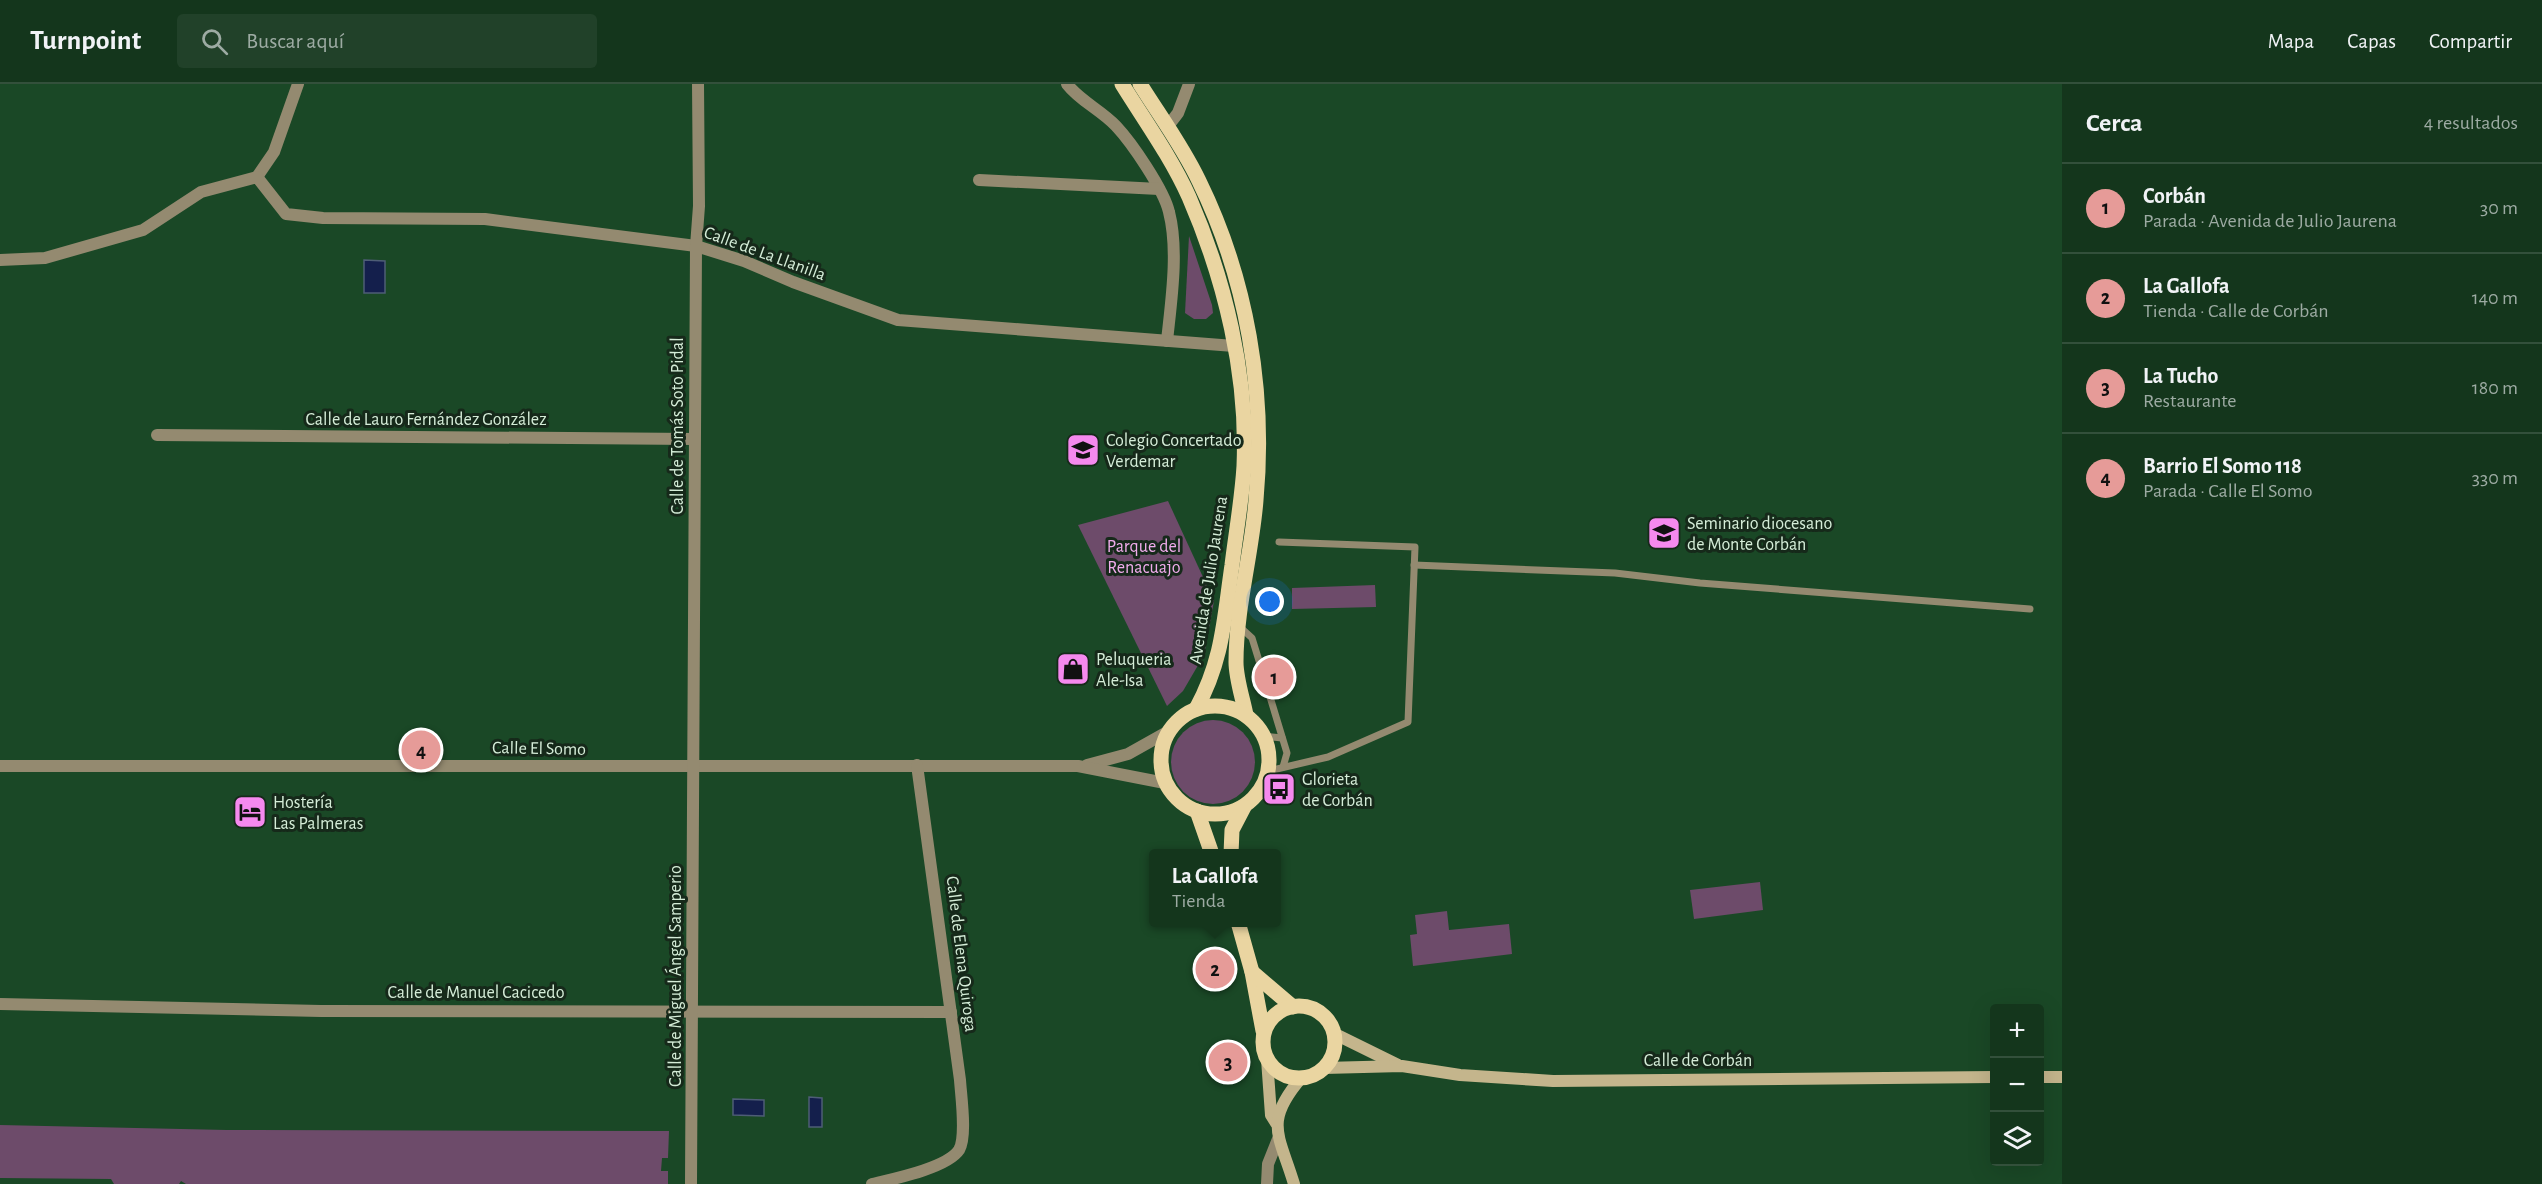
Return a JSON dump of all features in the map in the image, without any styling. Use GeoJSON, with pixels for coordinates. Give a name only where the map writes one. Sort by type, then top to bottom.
{"type":"FeatureCollection","features":[{"type":"Feature","properties":{"kind":"main road","name":"Avenida de Julio Jaurena"},"geometry":{"type":"LineString","coordinates":[[1122,84],[1158,138],[1189,196],[1219,276],[1234,346],[1242,400],[1244,465],[1221,648],[1211,682],[1196,709]]}},
{"type":"Feature","properties":{"kind":"main road","name":"Avenida de Julio Jaurena"},"geometry":{"type":"LineString","coordinates":[[1140,84],[1168,126],[1199,181],[1234,272],[1256,383],[1259,443],[1256,499],[1236,663],[1246,715]]}},
{"type":"Feature","properties":{"kind":"main road"},"geometry":{"type":"LineString","coordinates":[[1231,849],[1232,830],[1244,807],[1256,796],[1276,769],[1264,736],[1246,715],[1230,708],[1213,705],[1196,709],[1180,717],[1168,730],[1161,747],[1160,766],[1165,783],[1178,800],[1197,811],[1215,814],[1244,807]]}},
{"type":"Feature","properties":{"kind":"main road"},"geometry":{"type":"LineString","coordinates":[[1197,811],[1210,849]]}},
{"type":"Feature","properties":{"kind":"main road"},"geometry":{"type":"LineString","coordinates":[[1239,927],[1252,972],[1263,1031],[1261,1041],[1267,1059],[1271,1115],[1276,1123],[1278,1139],[1294,1184]]}},
{"type":"Feature","properties":{"kind":"main road"},"geometry":{"type":"LineString","coordinates":[[1252,972],[1293,1007]]}},
{"type":"Feature","properties":{"kind":"main road"},"geometry":{"type":"LineString","coordinates":[[1263,1031],[1280,1013],[1293,1007],[1306,1008],[1325,1017],[1333,1033],[1334,1052],[1324,1068],[1302,1077],[1288,1076],[1267,1059]]}},
{"type":"Feature","properties":{"kind":"main road","name":"Calle de Corbán"},"geometry":{"type":"LineString","coordinates":[[1333,1033],[1402,1066]]}},
{"type":"Feature","properties":{"kind":"main road","name":"Calle de Corbán"},"geometry":{"type":"LineString","coordinates":[[1324,1068],[1402,1066],[1460,1075],[1553,1081],[1990,1077]]}},
{"type":"Feature","properties":{"kind":"main road"},"geometry":{"type":"LineString","coordinates":[[1276,1123],[1285,1097],[1302,1077]]}},
{"type":"Feature","properties":{"kind":"main road"},"geometry":{"type":"LineString","coordinates":[[2044,1077],[2062,1077]]}},
{"type":"Feature","properties":{"kind":"street"},"geometry":{"type":"LineString","coordinates":[[0,260],[45,258],[143,230],[201,192],[257,177],[274,152],[298,84]]}},
{"type":"Feature","properties":{"kind":"street","name":"Calle de Tomás Soto Pidal"},"geometry":{"type":"LineString","coordinates":[[694,768],[694,440],[696,246],[699,206],[698,84]]}},
{"type":"Feature","properties":{"kind":"street"},"geometry":{"type":"LineString","coordinates":[[1067,84],[1074,93],[1114,124],[1129,141],[1159,189],[1169,211],[1172,231],[1172,293],[1167,341]]}},
{"type":"Feature","properties":{"kind":"street"},"geometry":{"type":"LineString","coordinates":[[1168,126],[1178,113],[1189,84]]}},
{"type":"Feature","properties":{"kind":"street","name":"Calle de La Llanilla"},"geometry":{"type":"LineString","coordinates":[[257,177],[286,214],[323,218],[486,219],[696,246],[744,261],[793,282],[898,320],[1234,346]]}},
{"type":"Feature","properties":{"kind":"street"},"geometry":{"type":"LineString","coordinates":[[979,180],[1159,189]]}},
{"type":"Feature","properties":{"kind":"street","name":"Calle de Lauro Fernández González"},"geometry":{"type":"LineString","coordinates":[[157,435],[694,440]]}},
{"type":"Feature","properties":{"kind":"street","name":"Calle El Somo"},"geometry":{"type":"LineString","coordinates":[[1078,766],[1128,754],[1168,730]]}},
{"type":"Feature","properties":{"kind":"street","name":"Calle El Somo"},"geometry":{"type":"LineString","coordinates":[[0,766],[290,764],[694,768],[917,765],[1078,766],[1165,783]]}},
{"type":"Feature","properties":{"kind":"street","name":"Calle de Elena Quiroga"},"geometry":{"type":"LineString","coordinates":[[872,1184],[914,1174],[950,1157],[959,1149],[962,1132],[960,1080],[917,765]]}},
{"type":"Feature","properties":{"kind":"street","name":"Calle de Miguel Ángel Samperio"},"geometry":{"type":"LineString","coordinates":[[691,1184],[694,768]]}},
{"type":"Feature","properties":{"kind":"street","name":"Calle de Manuel Cacicedo"},"geometry":{"type":"LineString","coordinates":[[0,1004],[321,1011],[693,1010],[924,1014],[951,1012]]}},
{"type":"Feature","properties":{"kind":"street"},"geometry":{"type":"LineString","coordinates":[[1267,1184],[1268,1164],[1278,1139]]}},
{"type":"Feature","properties":{"kind":"lane"},"geometry":{"type":"LineString","coordinates":[[1276,769],[1328,757],[1408,722],[1415,548],[1279,542]]}},
{"type":"Feature","properties":{"kind":"lane"},"geometry":{"type":"LineString","coordinates":[[1414,565],[1616,573],[1700,583],[2030,609]]}},
{"type":"Feature","properties":{"kind":"lane"},"geometry":{"type":"LineString","coordinates":[[1240,627],[1252,638],[1287,753],[1276,769]]}},
{"type":"Feature","properties":{"kind":"lane"},"geometry":{"type":"LineString","coordinates":[[1264,736],[1282,738]]}},
{"type":"Feature","properties":{"kind":"green space"},"geometry":{"type":"Polygon","coordinates":[[[1189,236],[1212,305],[1213,313],[1206,319],[1194,319],[1185,313],[1189,236]]]}},
{"type":"Feature","properties":{"kind":"green space","name":"Parque del Renacuajo"},"geometry":{"type":"Polygon","coordinates":[[[1168,501],[1214,601],[1204,655],[1183,691],[1167,706],[1078,525],[1168,501]]]}},
{"type":"Feature","properties":{"kind":"green space"},"geometry":{"type":"Polygon","coordinates":[[[1375,585],[1376,607],[1292,609],[1292,588],[1375,585]]]}},
{"type":"Feature","properties":{"kind":"green space","name":"Glorieta de Corbán"},"geometry":{"type":"Polygon","coordinates":[[[1213,720],[1236,727],[1248,739],[1255,762],[1248,785],[1236,797],[1213,804],[1190,797],[1178,785],[1171,762],[1178,739],[1190,727],[1213,720]]]}},
{"type":"Feature","properties":{"kind":"green space"},"geometry":{"type":"Polygon","coordinates":[[[1760,882],[1763,910],[1694,919],[1690,890],[1760,882]]]}},
{"type":"Feature","properties":{"kind":"green space"},"geometry":{"type":"Polygon","coordinates":[[[1447,911],[1449,930],[1509,924],[1512,954],[1413,966],[1410,935],[1417,934],[1415,915],[1447,911]]]}},
{"type":"Feature","properties":{"kind":"green space"},"geometry":{"type":"Polygon","coordinates":[[[0,1125],[227,1130],[669,1131],[668,1158],[662,1158],[661,1171],[668,1171],[668,1184],[186,1184],[181,1181],[179,1184],[114,1184],[111,1179],[0,1178],[0,1125]]]}},
{"type":"Feature","properties":{"kind":"water"},"geometry":{"type":"Polygon","coordinates":[[[364,260],[385,261],[385,293],[364,293],[364,260]]]}},
{"type":"Feature","properties":{"kind":"water"},"geometry":{"type":"Polygon","coordinates":[[[809,1097],[822,1098],[822,1127],[809,1127],[809,1097]]]}},
{"type":"Feature","properties":{"kind":"water"},"geometry":{"type":"Polygon","coordinates":[[[733,1099],[764,1100],[764,1116],[733,1115],[733,1099]]]}},
{"type":"Feature","properties":{"kind":"place","name":"Colegio Concertado Verdemar"},"geometry":{"type":"Point","coordinates":[1083,450]}},
{"type":"Feature","properties":{"kind":"place","name":"Seminario diocesano de Monte Corbán"},"geometry":{"type":"Point","coordinates":[1664,533]}},
{"type":"Feature","properties":{"kind":"place","name":"Peluqueria Ale-Isa"},"geometry":{"type":"Point","coordinates":[1073,669]}},
{"type":"Feature","properties":{"kind":"place","name":"Corbán"},"geometry":{"type":"Point","coordinates":[1274,677]}},
{"type":"Feature","properties":{"kind":"place","name":"Barrio El Somo 118"},"geometry":{"type":"Point","coordinates":[421,750]}},
{"type":"Feature","properties":{"kind":"place","name":"Glorieta de Corbán"},"geometry":{"type":"Point","coordinates":[1279,789]}},
{"type":"Feature","properties":{"kind":"place","name":"Hostería Las Palmeras"},"geometry":{"type":"Point","coordinates":[250,812]}},
{"type":"Feature","properties":{"kind":"place","name":"La Gallofa"},"geometry":{"type":"Point","coordinates":[1215,969]}},
{"type":"Feature","properties":{"kind":"place","name":"La Tucho"},"geometry":{"type":"Point","coordinates":[1228,1062]}}]}
